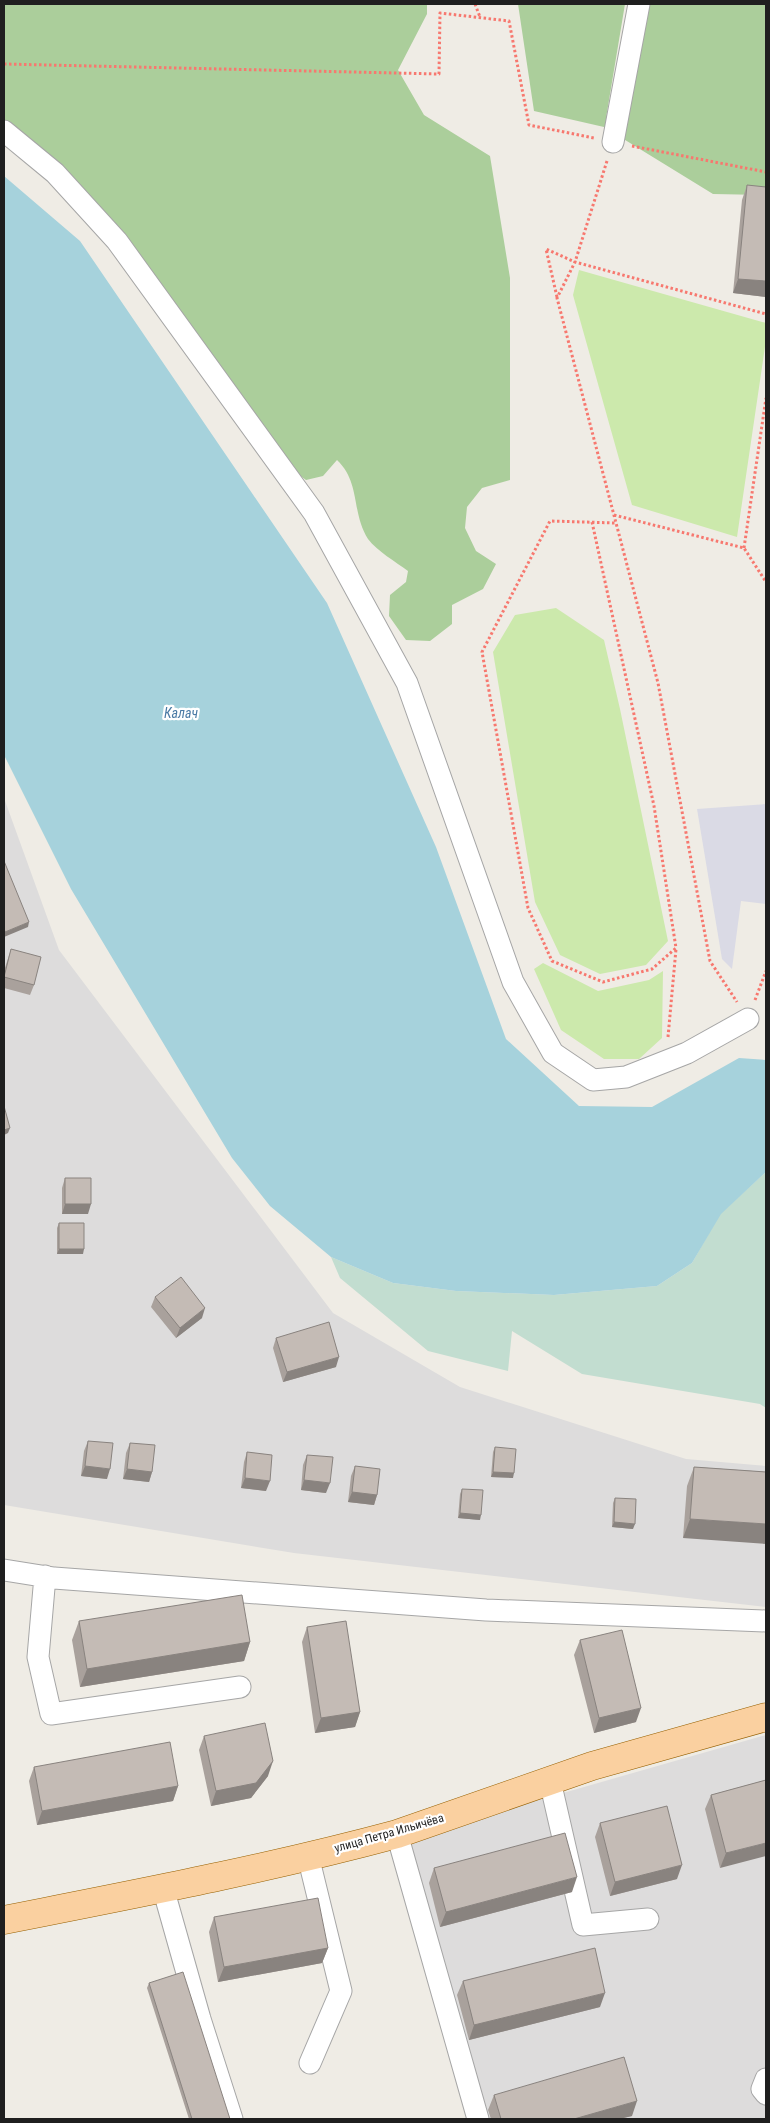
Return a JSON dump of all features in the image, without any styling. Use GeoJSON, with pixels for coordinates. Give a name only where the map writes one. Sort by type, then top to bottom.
{"type":"FeatureCollection","features":[{"type":"Feature","properties":{"kind":"main road","name":"улица Петра Ильичёва"},"geometry":{"type":"LineString","coordinates":[[4,1920],[163,1888],[397,1834],[592,1766],[766,1717]]}},
{"type":"Feature","properties":{"kind":"street"},"geometry":{"type":"LineString","coordinates":[[613,142],[639,4]]}},
{"type":"Feature","properties":{"kind":"street"},"geometry":{"type":"LineString","coordinates":[[4,131],[55,173],[117,241],[314,513],[407,683],[513,982],[553,1053],[593,1080],[626,1077],[687,1053],[748,1019]]}},
{"type":"Feature","properties":{"kind":"street"},"geometry":{"type":"LineString","coordinates":[[4,1570],[46,1576],[486,1610],[766,1621]]}},
{"type":"Feature","properties":{"kind":"street"},"geometry":{"type":"LineString","coordinates":[[46,1576],[38,1657],[51,1714],[240,1687]]}},
{"type":"Feature","properties":{"kind":"street"},"geometry":{"type":"LineString","coordinates":[[550,1781],[583,1925],[648,1919]]}},
{"type":"Feature","properties":{"kind":"street"},"geometry":{"type":"LineString","coordinates":[[397,1834],[452,1991],[482,2109]]}},
{"type":"Feature","properties":{"kind":"street"},"geometry":{"type":"LineString","coordinates":[[308,1856],[341,1991],[310,2063]]}},
{"type":"Feature","properties":{"kind":"street"},"geometry":{"type":"LineString","coordinates":[[163,1888],[200,2019],[232,2119]]}},
{"type":"Feature","properties":{"kind":"street"},"geometry":{"type":"LineString","coordinates":[[766,2079],[762,2089],[766,2094]]}},
{"type":"Feature","properties":{"kind":"path"},"geometry":{"type":"LineString","coordinates":[[475,4],[480,17]]}},
{"type":"Feature","properties":{"kind":"path"},"geometry":{"type":"LineString","coordinates":[[4,64],[439,74],[440,12],[509,20],[529,125],[766,172]]}},
{"type":"Feature","properties":{"kind":"path"},"geometry":{"type":"LineString","coordinates":[[557,298],[575,262],[613,142]]}},
{"type":"Feature","properties":{"kind":"path"},"geometry":{"type":"LineString","coordinates":[[748,1019],[710,961],[658,683],[557,298],[546,249],[575,262],[766,314]]}},
{"type":"Feature","properties":{"kind":"path"},"geometry":{"type":"LineString","coordinates":[[766,398],[744,548],[766,582]]}},
{"type":"Feature","properties":{"kind":"path"},"geometry":{"type":"LineString","coordinates":[[614,515],[744,548]]}},
{"type":"Feature","properties":{"kind":"path"},"geometry":{"type":"LineString","coordinates":[[616,522],[550,521],[482,652],[528,908],[552,961],[603,982],[652,969],[676,948]]}},
{"type":"Feature","properties":{"kind":"path"},"geometry":{"type":"LineString","coordinates":[[592,522],[654,806],[676,948],[667,1047],[656,1065]]}},
{"type":"Feature","properties":{"kind":"path"},"geometry":{"type":"LineString","coordinates":[[748,1019],[766,972]]}},
{"type":"Feature","properties":{"kind":"shaded area"},"geometry":{"type":"Polygon","coordinates":[[[4,798],[59,950],[333,1313],[460,1387],[686,1459],[766,1466],[766,1607],[294,1553],[4,1505],[4,798]]]}},
{"type":"Feature","properties":{"kind":"shaded area"},"geometry":{"type":"Polygon","coordinates":[[[766,804],[766,904],[741,901],[732,969],[722,959],[697,809],[766,804]]]}},
{"type":"Feature","properties":{"kind":"shaded area"},"geometry":{"type":"Polygon","coordinates":[[[766,1735],[766,2119],[485,2119],[409,1837],[766,1735]]]}},
{"type":"Feature","properties":{"kind":"green space"},"geometry":{"type":"Polygon","coordinates":[[[4,4],[427,4],[427,14],[398,70],[424,115],[490,156],[510,278],[510,480],[482,488],[467,507],[465,528],[476,551],[496,564],[483,589],[452,605],[452,624],[430,641],[406,640],[389,616],[390,595],[406,582],[408,571],[381,552],[368,539],[359,518],[353,488],[345,469],[337,460],[323,476],[306,480],[295,472],[106,215],[4,119],[4,4]]]}},
{"type":"Feature","properties":{"kind":"green space"},"geometry":{"type":"Polygon","coordinates":[[[518,4],[625,4],[606,118],[635,4],[766,4],[766,195],[713,194],[604,127],[534,111],[518,4]]]}},
{"type":"Feature","properties":{"kind":"green space"},"geometry":{"type":"Polygon","coordinates":[[[579,270],[766,323],[766,340],[737,537],[632,505],[573,295],[579,270]]]}},
{"type":"Feature","properties":{"kind":"green space"},"geometry":{"type":"Polygon","coordinates":[[[556,608],[604,640],[668,941],[646,965],[600,974],[560,955],[535,902],[493,652],[515,615],[556,608]]]}},
{"type":"Feature","properties":{"kind":"green space"},"geometry":{"type":"Polygon","coordinates":[[[543,963],[598,991],[649,980],[663,971],[662,1038],[639,1059],[604,1059],[561,1030],[534,969],[543,963]]]}},
{"type":"Feature","properties":{"kind":"green space"},"geometry":{"type":"Polygon","coordinates":[[[766,1172],[766,1408],[760,1404],[582,1374],[512,1331],[508,1371],[428,1351],[340,1278],[331,1257],[393,1283],[456,1291],[554,1295],[657,1286],[692,1263],[720,1214],[766,1172]]]}},
{"type":"Feature","properties":{"kind":"water","name":"Калач"},"geometry":{"type":"Polygon","coordinates":[[[4,176],[80,241],[327,603],[436,847],[506,1039],[579,1106],[652,1107],[739,1058],[766,1060],[766,1172],[721,1214],[692,1263],[657,1286],[554,1295],[456,1291],[393,1283],[331,1257],[270,1206],[232,1158],[71,889],[4,755],[4,176]]]}},
{"type":"Feature","properties":{"kind":"building"},"geometry":{"type":"Polygon","coordinates":[[[747,185],[766,187],[766,281],[738,279],[747,185]]]}},
{"type":"Feature","properties":{"kind":"building"},"geometry":{"type":"Polygon","coordinates":[[[4,861],[29,922],[5,932],[4,928],[4,861]]]}},
{"type":"Feature","properties":{"kind":"building"},"geometry":{"type":"Polygon","coordinates":[[[11,949],[41,957],[34,985],[4,977],[11,949]]]}},
{"type":"Feature","properties":{"kind":"building"},"geometry":{"type":"Polygon","coordinates":[[[4,1106],[10,1128],[4,1130],[4,1106]]]}},
{"type":"Feature","properties":{"kind":"building"},"geometry":{"type":"Polygon","coordinates":[[[65,1178],[91,1178],[91,1204],[65,1204],[65,1178]]]}},
{"type":"Feature","properties":{"kind":"building"},"geometry":{"type":"Polygon","coordinates":[[[59,1223],[84,1223],[84,1249],[59,1249],[59,1223]]]}},
{"type":"Feature","properties":{"kind":"building"},"geometry":{"type":"Polygon","coordinates":[[[181,1277],[205,1308],[180,1328],[155,1297],[181,1277]]]}},
{"type":"Feature","properties":{"kind":"building"},"geometry":{"type":"Polygon","coordinates":[[[329,1322],[339,1357],[287,1372],[276,1338],[329,1322]]]}},
{"type":"Feature","properties":{"kind":"building"},"geometry":{"type":"Polygon","coordinates":[[[88,1441],[113,1443],[110,1469],[85,1466],[88,1441]]]}},
{"type":"Feature","properties":{"kind":"building"},"geometry":{"type":"Polygon","coordinates":[[[130,1443],[155,1445],[152,1472],[127,1469],[130,1443]]]}},
{"type":"Feature","properties":{"kind":"building"},"geometry":{"type":"Polygon","coordinates":[[[495,1447],[516,1449],[514,1473],[493,1472],[495,1447]]]}},
{"type":"Feature","properties":{"kind":"building"},"geometry":{"type":"Polygon","coordinates":[[[247,1452],[272,1455],[270,1481],[245,1478],[247,1452]]]}},
{"type":"Feature","properties":{"kind":"building"},"geometry":{"type":"Polygon","coordinates":[[[307,1455],[333,1457],[330,1483],[304,1480],[307,1455]]]}},
{"type":"Feature","properties":{"kind":"building"},"geometry":{"type":"Polygon","coordinates":[[[355,1466],[380,1469],[377,1495],[352,1492],[355,1466]]]}},
{"type":"Feature","properties":{"kind":"building"},"geometry":{"type":"Polygon","coordinates":[[[694,1467],[766,1472],[766,1524],[690,1519],[694,1467]]]}},
{"type":"Feature","properties":{"kind":"building"},"geometry":{"type":"Polygon","coordinates":[[[462,1489],[483,1490],[481,1515],[460,1513],[462,1489]]]}},
{"type":"Feature","properties":{"kind":"building"},"geometry":{"type":"Polygon","coordinates":[[[615,1498],[636,1499],[635,1524],[614,1522],[615,1498]]]}},
{"type":"Feature","properties":{"kind":"building"},"geometry":{"type":"Polygon","coordinates":[[[242,1595],[250,1642],[87,1669],[79,1621],[242,1595]]]}},
{"type":"Feature","properties":{"kind":"building"},"geometry":{"type":"Polygon","coordinates":[[[346,1621],[360,1712],[321,1718],[307,1627],[346,1621]]]}},
{"type":"Feature","properties":{"kind":"building"},"geometry":{"type":"Polygon","coordinates":[[[622,1630],[641,1708],[599,1718],[580,1640],[622,1630]]]}},
{"type":"Feature","properties":{"kind":"building"},"geometry":{"type":"Polygon","coordinates":[[[265,1723],[273,1761],[256,1783],[216,1791],[204,1736],[265,1723]]]}},
{"type":"Feature","properties":{"kind":"building"},"geometry":{"type":"Polygon","coordinates":[[[170,1742],[178,1786],[42,1811],[34,1767],[170,1742]]]}},
{"type":"Feature","properties":{"kind":"building"},"geometry":{"type":"Polygon","coordinates":[[[766,1780],[766,1843],[726,1853],[711,1795],[766,1780]]]}},
{"type":"Feature","properties":{"kind":"building"},"geometry":{"type":"Polygon","coordinates":[[[667,1806],[682,1865],[615,1882],[600,1823],[667,1806]]]}},
{"type":"Feature","properties":{"kind":"building"},"geometry":{"type":"Polygon","coordinates":[[[565,1833],[577,1877],[446,1912],[434,1868],[565,1833]]]}},
{"type":"Feature","properties":{"kind":"building"},"geometry":{"type":"Polygon","coordinates":[[[318,1898],[328,1948],[224,1967],[214,1917],[318,1898]]]}},
{"type":"Feature","properties":{"kind":"building"},"geometry":{"type":"Polygon","coordinates":[[[595,1948],[605,1993],[474,2025],[463,1981],[595,1948]]]}},
{"type":"Feature","properties":{"kind":"building"},"geometry":{"type":"Polygon","coordinates":[[[183,1972],[230,2119],[192,2119],[149,1983],[183,1972]]]}},
{"type":"Feature","properties":{"kind":"building"},"geometry":{"type":"Polygon","coordinates":[[[624,2057],[637,2101],[574,2119],[501,2119],[494,2095],[624,2057]]]}}]}
